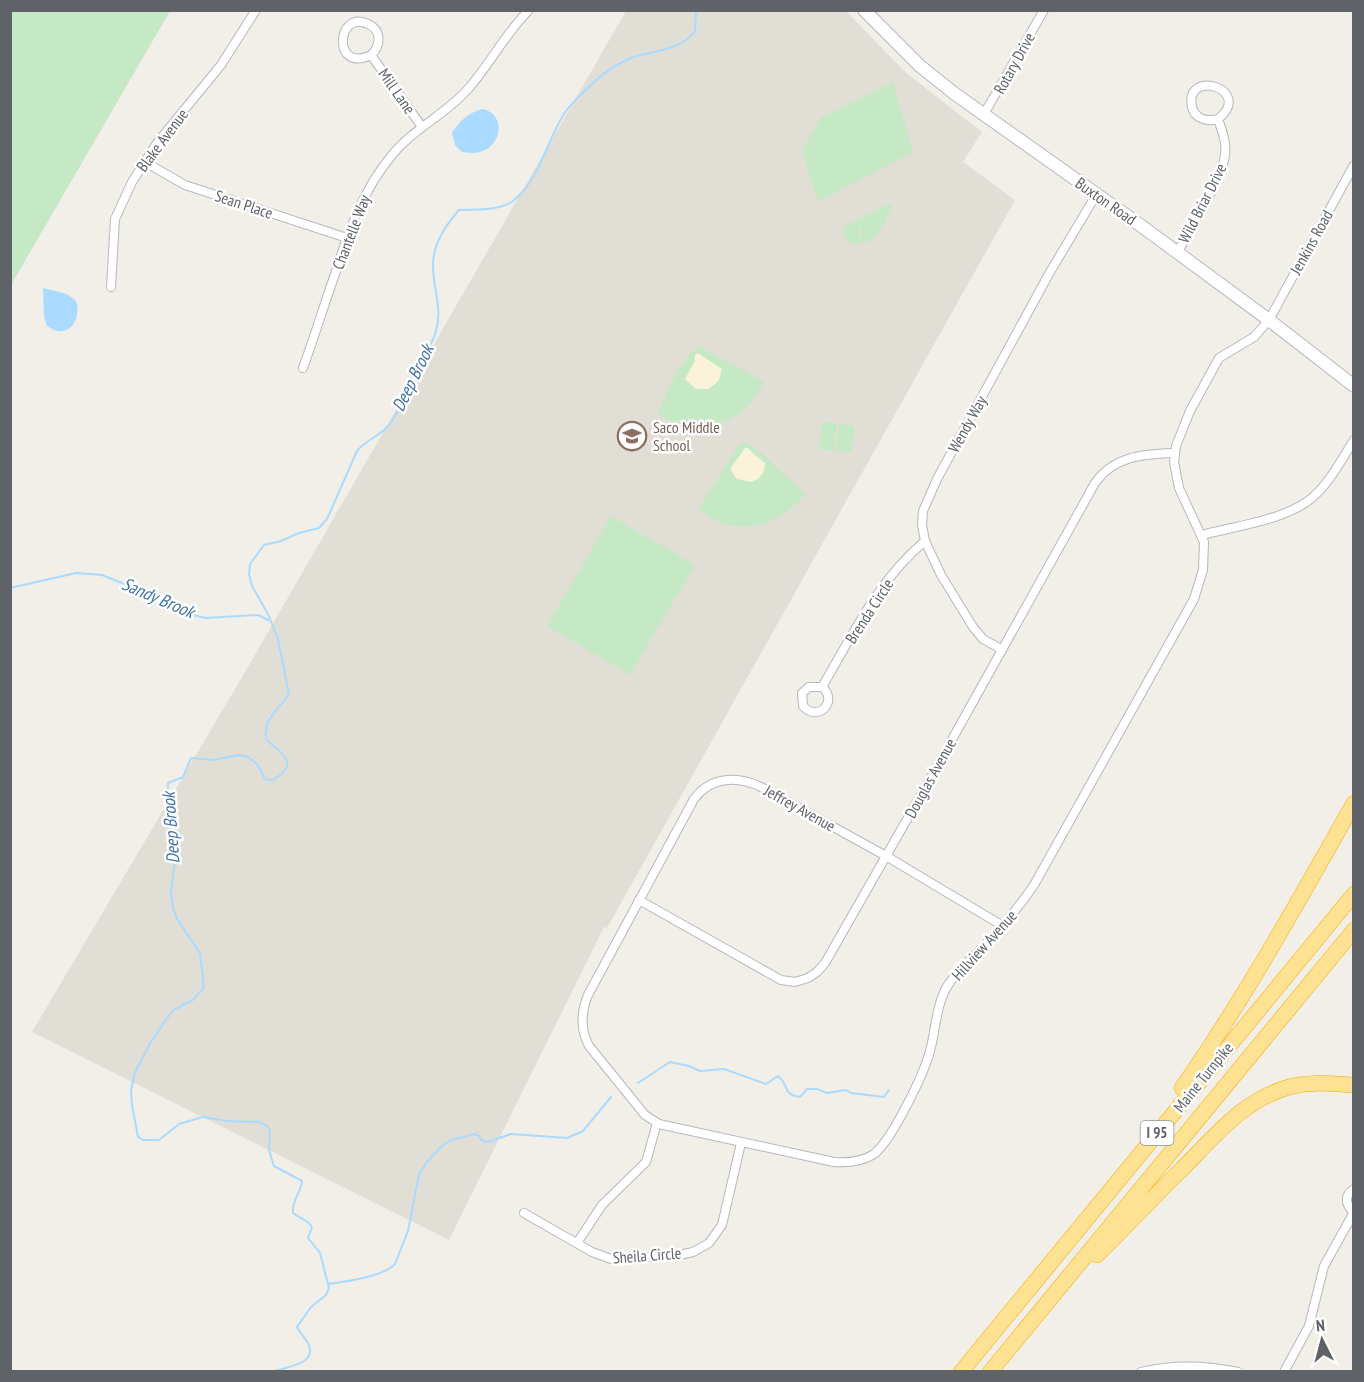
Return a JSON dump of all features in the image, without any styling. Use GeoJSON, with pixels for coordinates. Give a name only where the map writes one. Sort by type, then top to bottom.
{"type":"FeatureCollection","features":[{"type":"Feature","properties":{"kind":"highway"},"geometry":{"type":"LineString","coordinates":[[1124,1174],[1243,998],[1353,803]]}},
{"type":"Feature","properties":{"kind":"highway","name":"Maine Turnpike"},"geometry":{"type":"LineString","coordinates":[[961,1371],[1353,894]]}},
{"type":"Feature","properties":{"kind":"highway","name":"Maine Turnpike"},"geometry":{"type":"LineString","coordinates":[[990,1371],[1353,930]]}},
{"type":"Feature","properties":{"kind":"highway"},"geometry":{"type":"LineString","coordinates":[[1043,1308],[1127,1226],[1216,1133],[1245,1108],[1274,1092],[1292,1086],[1321,1083],[1353,1085]]}},
{"type":"Feature","properties":{"kind":"main road","name":"Buxton Road"},"geometry":{"type":"LineString","coordinates":[[864,10],[920,66],[1269,320],[1353,386]]}},
{"type":"Feature","properties":{"kind":"street","name":"Blake Avenue"},"geometry":{"type":"LineString","coordinates":[[111,287],[115,219],[124,196],[157,144],[221,65],[256,10]]}},
{"type":"Feature","properties":{"kind":"street","name":"Chantelle Way"},"geometry":{"type":"LineString","coordinates":[[303,368],[359,205],[376,177],[400,146],[457,101],[529,10]]}},
{"type":"Feature","properties":{"kind":"street","name":"Rotary Drive"},"geometry":{"type":"LineString","coordinates":[[984,114],[1044,10]]}},
{"type":"Feature","properties":{"kind":"street","name":"Mill Lane"},"geometry":{"type":"LineString","coordinates":[[360,22],[371,25],[375,29],[379,40],[371,56],[359,59],[348,54],[344,49],[342,37],[349,26],[360,22]]}},
{"type":"Feature","properties":{"kind":"street","name":"Mill Lane"},"geometry":{"type":"LineString","coordinates":[[371,56],[422,127]]}},
{"type":"Feature","properties":{"kind":"street","name":"Wild Briar Drive"},"geometry":{"type":"LineString","coordinates":[[1215,85],[1227,98],[1227,110],[1218,119],[1207,121],[1193,110],[1194,93],[1203,86],[1215,85]]}},
{"type":"Feature","properties":{"kind":"street","name":"Wild Briar Drive"},"geometry":{"type":"LineString","coordinates":[[1177,253],[1223,166],[1226,156],[1225,141],[1218,119]]}},
{"type":"Feature","properties":{"kind":"street","name":"Sean Place"},"geometry":{"type":"LineString","coordinates":[[145,162],[185,185],[347,238]]}},
{"type":"Feature","properties":{"kind":"street","name":"Jenkins Road"},"geometry":{"type":"LineString","coordinates":[[1269,320],[1353,165]]}},
{"type":"Feature","properties":{"kind":"street","name":"Wendy Way"},"geometry":{"type":"LineString","coordinates":[[1001,649],[983,639],[973,627],[941,575],[925,541],[922,525],[923,511],[937,478],[1050,272],[1096,195]]}},
{"type":"Feature","properties":{"kind":"street","name":"Hillview Avenue"},"geometry":{"type":"LineString","coordinates":[[639,900],[588,995],[582,1022],[589,1046],[640,1109],[657,1123],[741,1143],[843,1163],[864,1160],[875,1153],[892,1129],[926,1065],[940,1003],[948,985],[1003,926],[1034,885],[1190,608],[1198,591],[1203,570],[1204,548],[1202,535],[1179,488],[1175,473],[1174,453],[1184,424],[1220,358],[1254,337],[1269,320]]}},
{"type":"Feature","properties":{"kind":"street"},"geometry":{"type":"LineString","coordinates":[[1202,535],[1272,517],[1303,504],[1322,487],[1353,440]]}},
{"type":"Feature","properties":{"kind":"street","name":"Douglas Avenue"},"geometry":{"type":"LineString","coordinates":[[639,900],[776,978],[787,982],[800,981],[813,976],[825,963],[1079,508],[1103,472],[1116,462],[1128,458],[1174,453]]}},
{"type":"Feature","properties":{"kind":"street","name":"Brenda Circle"},"geometry":{"type":"LineString","coordinates":[[822,687],[881,589],[907,557],[925,541]]}},
{"type":"Feature","properties":{"kind":"street","name":"Jeffrey Avenue"},"geometry":{"type":"LineString","coordinates":[[639,900],[694,799],[706,787],[723,780],[741,780],[761,786],[886,856],[1003,926]]}},
{"type":"Feature","properties":{"kind":"street"},"geometry":{"type":"LineString","coordinates":[[577,1243],[602,1205],[646,1162],[657,1123]]}},
{"type":"Feature","properties":{"kind":"street","name":"Sheila Circle"},"geometry":{"type":"LineString","coordinates":[[524,1213],[598,1255],[611,1259],[679,1255],[700,1248],[715,1237],[722,1225],[741,1143]]}},
{"type":"Feature","properties":{"kind":"street"},"geometry":{"type":"LineString","coordinates":[[1284,1371],[1308,1326],[1324,1266],[1353,1212],[1346,1201],[1349,1192],[1353,1189]]}},
{"type":"Feature","properties":{"kind":"street"},"geometry":{"type":"LineString","coordinates":[[1140,1371],[1186,1365],[1238,1371]]}},
{"type":"Feature","properties":{"kind":"shaded area","name":"Saco Middle School"},"geometry":{"type":"Polygon","coordinates":[[[626,11],[846,11],[905,72],[982,132],[963,162],[1015,200],[607,928],[604,927],[449,1240],[32,1032],[245,672],[626,11]]]}},
{"type":"Feature","properties":{"kind":"green space"},"geometry":{"type":"Polygon","coordinates":[[[10,11],[170,11],[11,285],[10,11]]]}},
{"type":"Feature","properties":{"kind":"green space"},"geometry":{"type":"Polygon","coordinates":[[[893,82],[913,152],[818,202],[802,150],[822,117],[893,82]]]}},
{"type":"Feature","properties":{"kind":"green space"},"geometry":{"type":"Polygon","coordinates":[[[889,204],[893,206],[884,223],[869,242],[863,244],[860,228],[861,244],[852,243],[844,237],[843,230],[846,225],[889,204]]]}},
{"type":"Feature","properties":{"kind":"green space"},"geometry":{"type":"Polygon","coordinates":[[[700,347],[764,382],[745,409],[719,424],[704,426],[673,421],[657,414],[681,366],[693,351],[700,347]],[[695,360],[685,380],[701,389],[718,382],[695,360]]]}},
{"type":"Feature","properties":{"kind":"green space"},"geometry":{"type":"Polygon","coordinates":[[[822,422],[837,423],[834,451],[819,449],[822,422]]]}},
{"type":"Feature","properties":{"kind":"green space"},"geometry":{"type":"Polygon","coordinates":[[[839,424],[855,426],[851,453],[836,451],[839,424]]]}},
{"type":"Feature","properties":{"kind":"green space"},"geometry":{"type":"Polygon","coordinates":[[[746,442],[765,456],[805,494],[783,515],[755,526],[740,527],[712,519],[699,509],[739,445],[746,442]],[[743,450],[731,469],[736,477],[755,481],[763,472],[765,463],[750,451],[743,450]]]}},
{"type":"Feature","properties":{"kind":"green space"},"geometry":{"type":"Polygon","coordinates":[[[611,516],[695,565],[630,675],[547,626],[611,516]]]}},
{"type":"Feature","properties":{"kind":"sand"},"geometry":{"type":"Polygon","coordinates":[[[698,353],[722,369],[719,380],[709,389],[696,389],[685,379],[698,353]]]}},
{"type":"Feature","properties":{"kind":"sand"},"geometry":{"type":"Polygon","coordinates":[[[746,447],[765,463],[761,475],[751,482],[737,479],[730,469],[746,447]]]}},
{"type":"Feature","properties":{"kind":"water"},"geometry":{"type":"Polygon","coordinates":[[[482,109],[491,112],[496,119],[499,127],[497,135],[486,150],[475,153],[462,152],[455,145],[452,133],[465,118],[482,109]]]}},
{"type":"Feature","properties":{"kind":"water"},"geometry":{"type":"Polygon","coordinates":[[[43,288],[67,294],[76,301],[75,322],[67,330],[54,330],[47,326],[44,316],[43,288]]]}},
{"type":"Feature","properties":{"kind":"waterway","name":"Deep Brook"},"geometry":{"type":"LineString","coordinates":[[272,1372],[299,1364],[309,1356],[308,1343],[297,1327],[311,1307],[326,1295],[329,1288],[320,1253],[308,1238],[312,1227],[293,1213],[302,1181],[274,1166],[269,1150],[270,1130],[259,1122],[227,1121],[203,1117],[179,1124],[159,1140],[143,1140],[138,1137],[132,1105],[131,1090],[135,1072],[151,1042],[172,1011],[194,999],[204,987],[200,953],[177,919],[173,907],[171,892],[175,860],[167,814],[168,783],[183,777],[191,758],[213,760],[239,755],[248,757],[257,764],[265,779],[273,780],[286,769],[286,759],[266,739],[266,732],[269,720],[289,694],[278,639],[268,614],[252,586],[249,574],[250,564],[264,545],[319,528],[327,519],[357,451],[385,429],[396,415],[436,331],[438,305],[433,272],[434,255],[445,228],[454,216],[459,210],[494,208],[513,201],[529,183],[561,119],[575,100],[600,77],[619,64],[638,56],[665,50],[689,38],[695,31],[696,10]]}},
{"type":"Feature","properties":{"kind":"waterway","name":"Sandy Brook"},"geometry":{"type":"LineString","coordinates":[[10,588],[76,573],[102,575],[137,589],[160,595],[193,615],[206,618],[258,615],[268,620]]}},
{"type":"Feature","properties":{"kind":"waterway"},"geometry":{"type":"LineString","coordinates":[[638,1083],[670,1062],[700,1071],[724,1069],[766,1084],[778,1076],[790,1094],[800,1097],[807,1089],[817,1089],[827,1093],[846,1090],[851,1093],[884,1097],[889,1090]]}},
{"type":"Feature","properties":{"kind":"waterway"},"geometry":{"type":"LineString","coordinates":[[328,1284],[373,1275],[395,1264],[408,1231],[419,1174],[442,1146],[451,1140],[475,1134],[487,1142],[511,1134],[567,1138],[583,1131],[611,1097]]}},
{"type":"Feature","properties":{"kind":"place","name":"Saco Middle School"},"geometry":{"type":"Point","coordinates":[632,436]}}]}
